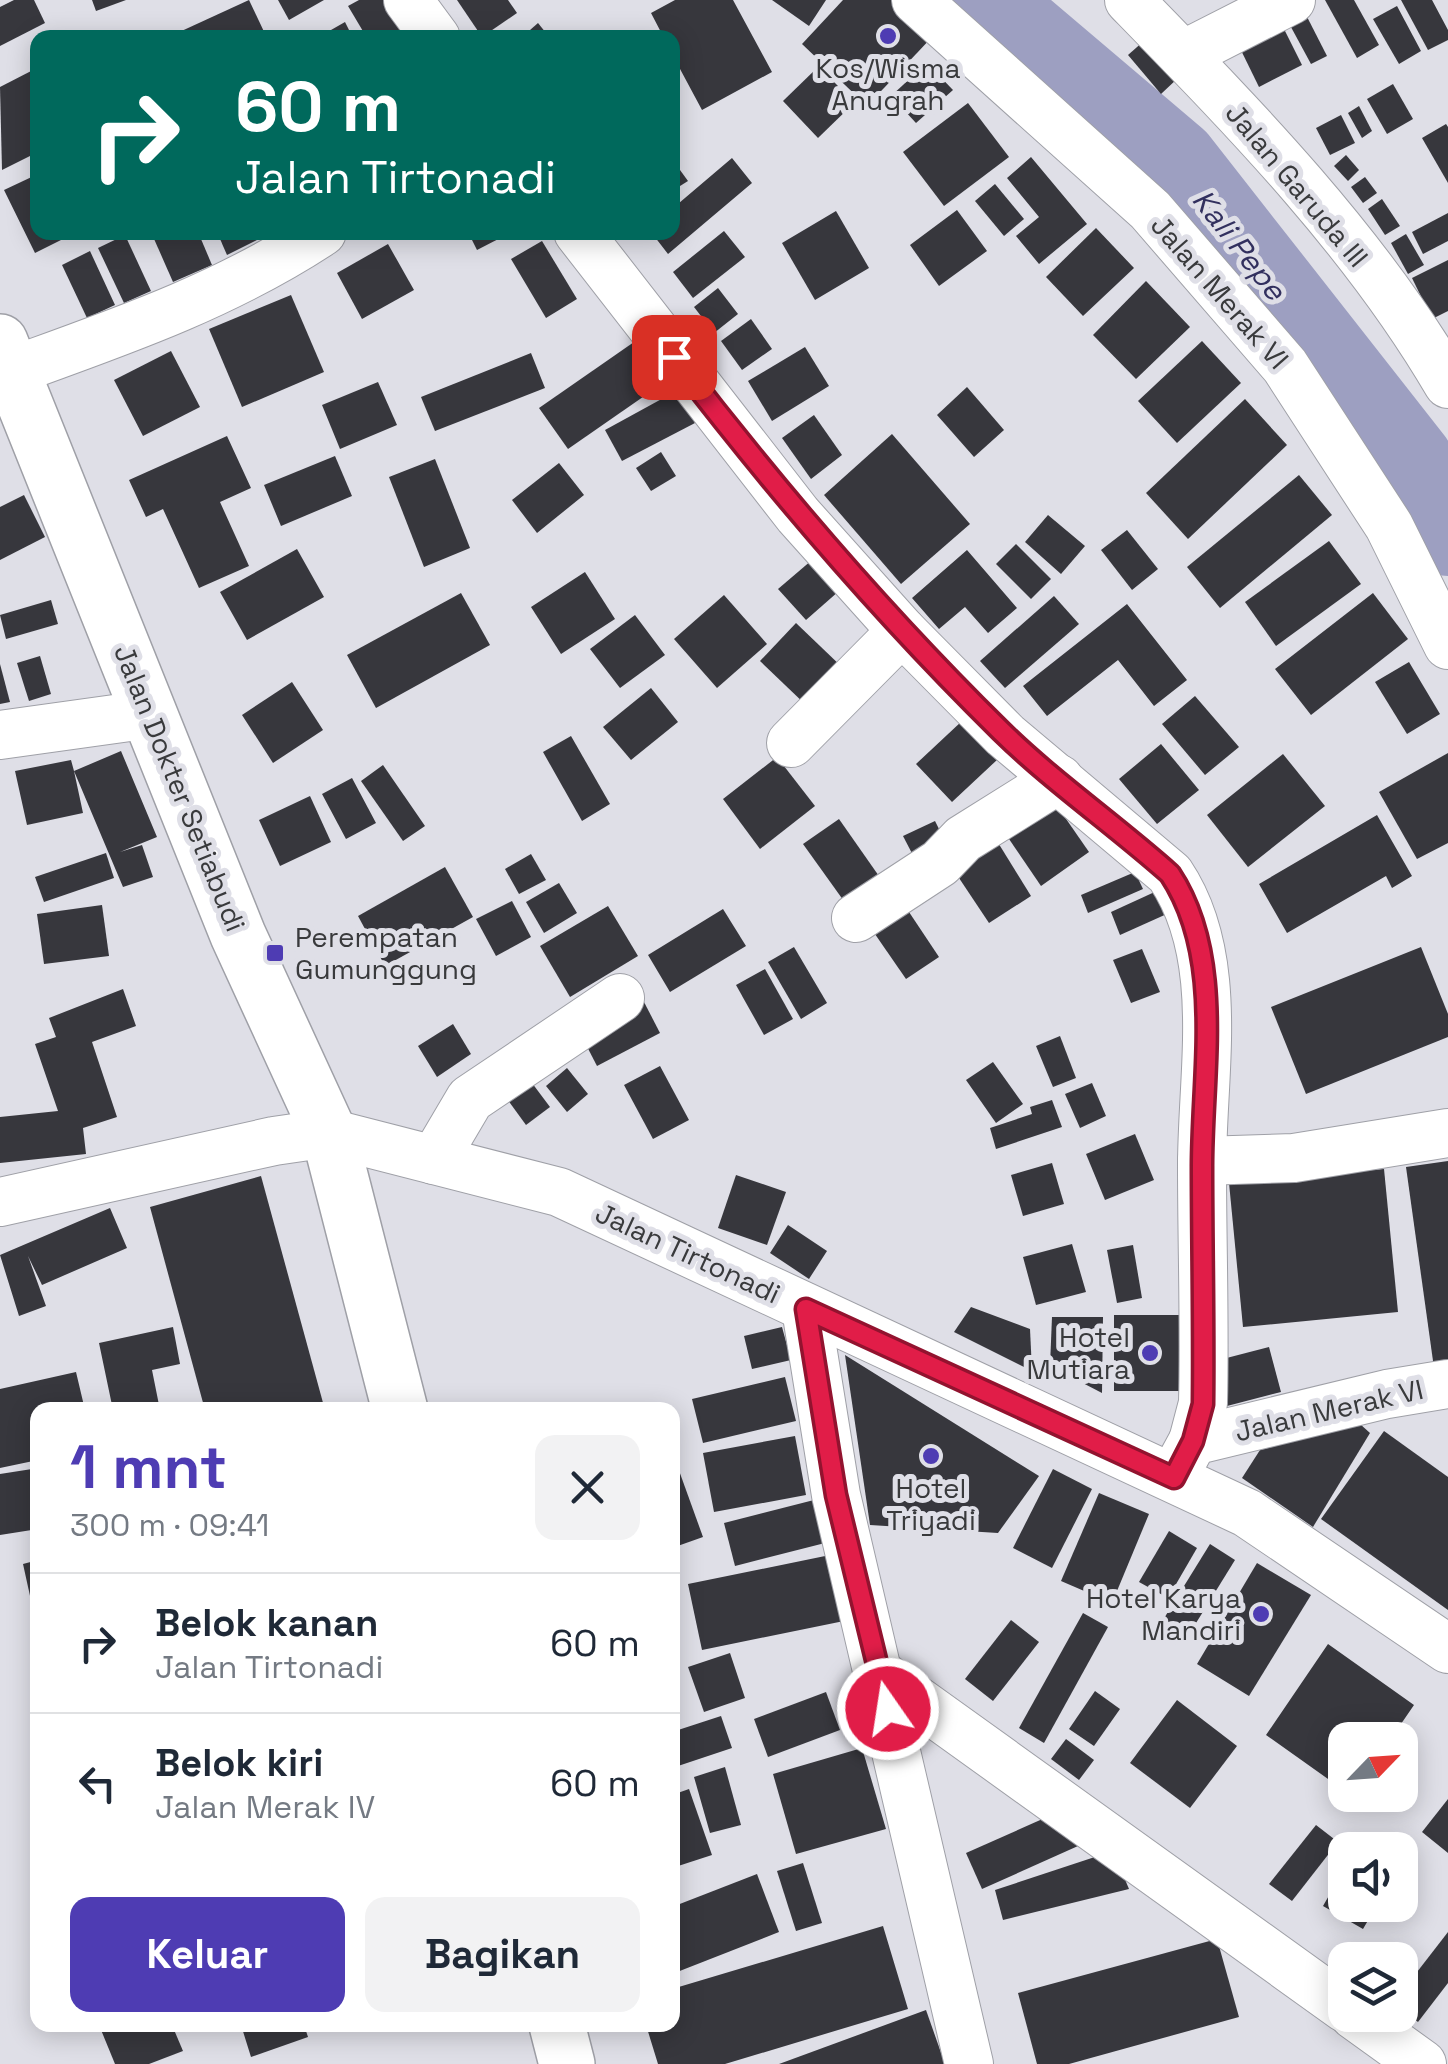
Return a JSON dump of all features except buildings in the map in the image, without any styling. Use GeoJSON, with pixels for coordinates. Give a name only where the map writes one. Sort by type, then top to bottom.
{"type":"FeatureCollection","features":[{"type":"Feature","properties":{"kind":"street","name":"Jalan Merak VI"},"geometry":{"type":"LineString","coordinates":[[916,0],[1150,210],[1286,366],[1389,526],[1448,644]]}},
{"type":"Feature","properties":{"kind":"street","name":"Jalan Garuda III"},"geometry":{"type":"LineString","coordinates":[[1129,0],[1277,154],[1444,369]]}},
{"type":"Feature","properties":{"kind":"street"},"geometry":{"type":"LineString","coordinates":[[1183,55],[1292,0]]}},
{"type":"Feature","properties":{"kind":"street"},"geometry":{"type":"LineString","coordinates":[[6,356],[183,309],[242,282],[309,240]]}},
{"type":"Feature","properties":{"kind":"street"},"geometry":{"type":"LineString","coordinates":[[584,240],[798,516],[902,630],[1005,734],[1170,874],[1190,904],[1201,950],[1204,1009],[1203,1404],[1183,1460]]}},
{"type":"Feature","properties":{"kind":"street","name":"Jalan Dokter Setiabudi"},"geometry":{"type":"LineString","coordinates":[[6,356],[238,935],[329,1133],[398,1402]]}},
{"type":"Feature","properties":{"kind":"street"},"geometry":{"type":"LineString","coordinates":[[791,742],[902,630]]}},
{"type":"Feature","properties":{"kind":"street"},"geometry":{"type":"LineString","coordinates":[[0,736],[151,714]]}},
{"type":"Feature","properties":{"kind":"street"},"geometry":{"type":"LineString","coordinates":[[856,918],[940,862],[962,838],[1060,779]]}},
{"type":"Feature","properties":{"kind":"street"},"geometry":{"type":"LineString","coordinates":[[434,1160],[470,1100],[620,998]]}},
{"type":"Feature","properties":{"kind":"street"},"geometry":{"type":"LineString","coordinates":[[0,1202],[274,1141],[329,1133]]}},
{"type":"Feature","properties":{"kind":"street","name":"Jalan Tirtonadi"},"geometry":{"type":"LineString","coordinates":[[329,1133],[558,1192],[806,1309],[1183,1460],[1246,1513],[1448,1649]]}},
{"type":"Feature","properties":{"kind":"street"},"geometry":{"type":"LineString","coordinates":[[1202,1160],[1294,1158],[1448,1133]]}},
{"type":"Feature","properties":{"kind":"street"},"geometry":{"type":"LineString","coordinates":[[806,1309],[836,1495],[968,2064]]}},
{"type":"Feature","properties":{"kind":"street","name":"Jalan Merak VI"},"geometry":{"type":"LineString","coordinates":[[1183,1460],[1387,1394],[1448,1384]]}},
{"type":"Feature","properties":{"kind":"street"},"geometry":{"type":"LineString","coordinates":[[880,1674],[1328,1996]]}},
{"type":"Feature","properties":{"kind":"street"},"geometry":{"type":"LineString","coordinates":[[559,2032],[567,2064]]}},
{"type":"Feature","properties":{"kind":"street"},"geometry":{"type":"LineString","coordinates":[[1378,2032],[1422,2064]]}},
{"type":"Feature","properties":{"kind":"waterway","name":"Kali Pepe"},"geometry":{"type":"LineString","coordinates":[[983,0],[1174,162],[1410,463],[1448,532]]}},
{"type":"Feature","properties":{"kind":"place","name":"Kos/Wisma Anugrah"},"geometry":{"type":"Point","coordinates":[888,36]}},
{"type":"Feature","properties":{"kind":"place","name":"Perempatan Gumunggung"},"geometry":{"type":"Point","coordinates":[275,953]}},
{"type":"Feature","properties":{"kind":"place","name":"Hotel Mutiara"},"geometry":{"type":"Point","coordinates":[1150,1353]}},
{"type":"Feature","properties":{"kind":"place","name":"Hotel Triyadi"},"geometry":{"type":"Point","coordinates":[931,1456]}},
{"type":"Feature","properties":{"kind":"place","name":"Hotel Karya Mandiri"},"geometry":{"type":"Point","coordinates":[1261,1614]}},
{"type":"Feature","properties":{"kind":"route"},"geometry":{"type":"LineString","coordinates":[[674,357],[798,516],[902,630],[1005,734],[1170,874],[1190,904],[1201,950],[1206,1096],[1202,1160],[1203,1404],[1193,1441],[1174,1478],[806,1309],[836,1495],[888,1709]]}}]}
